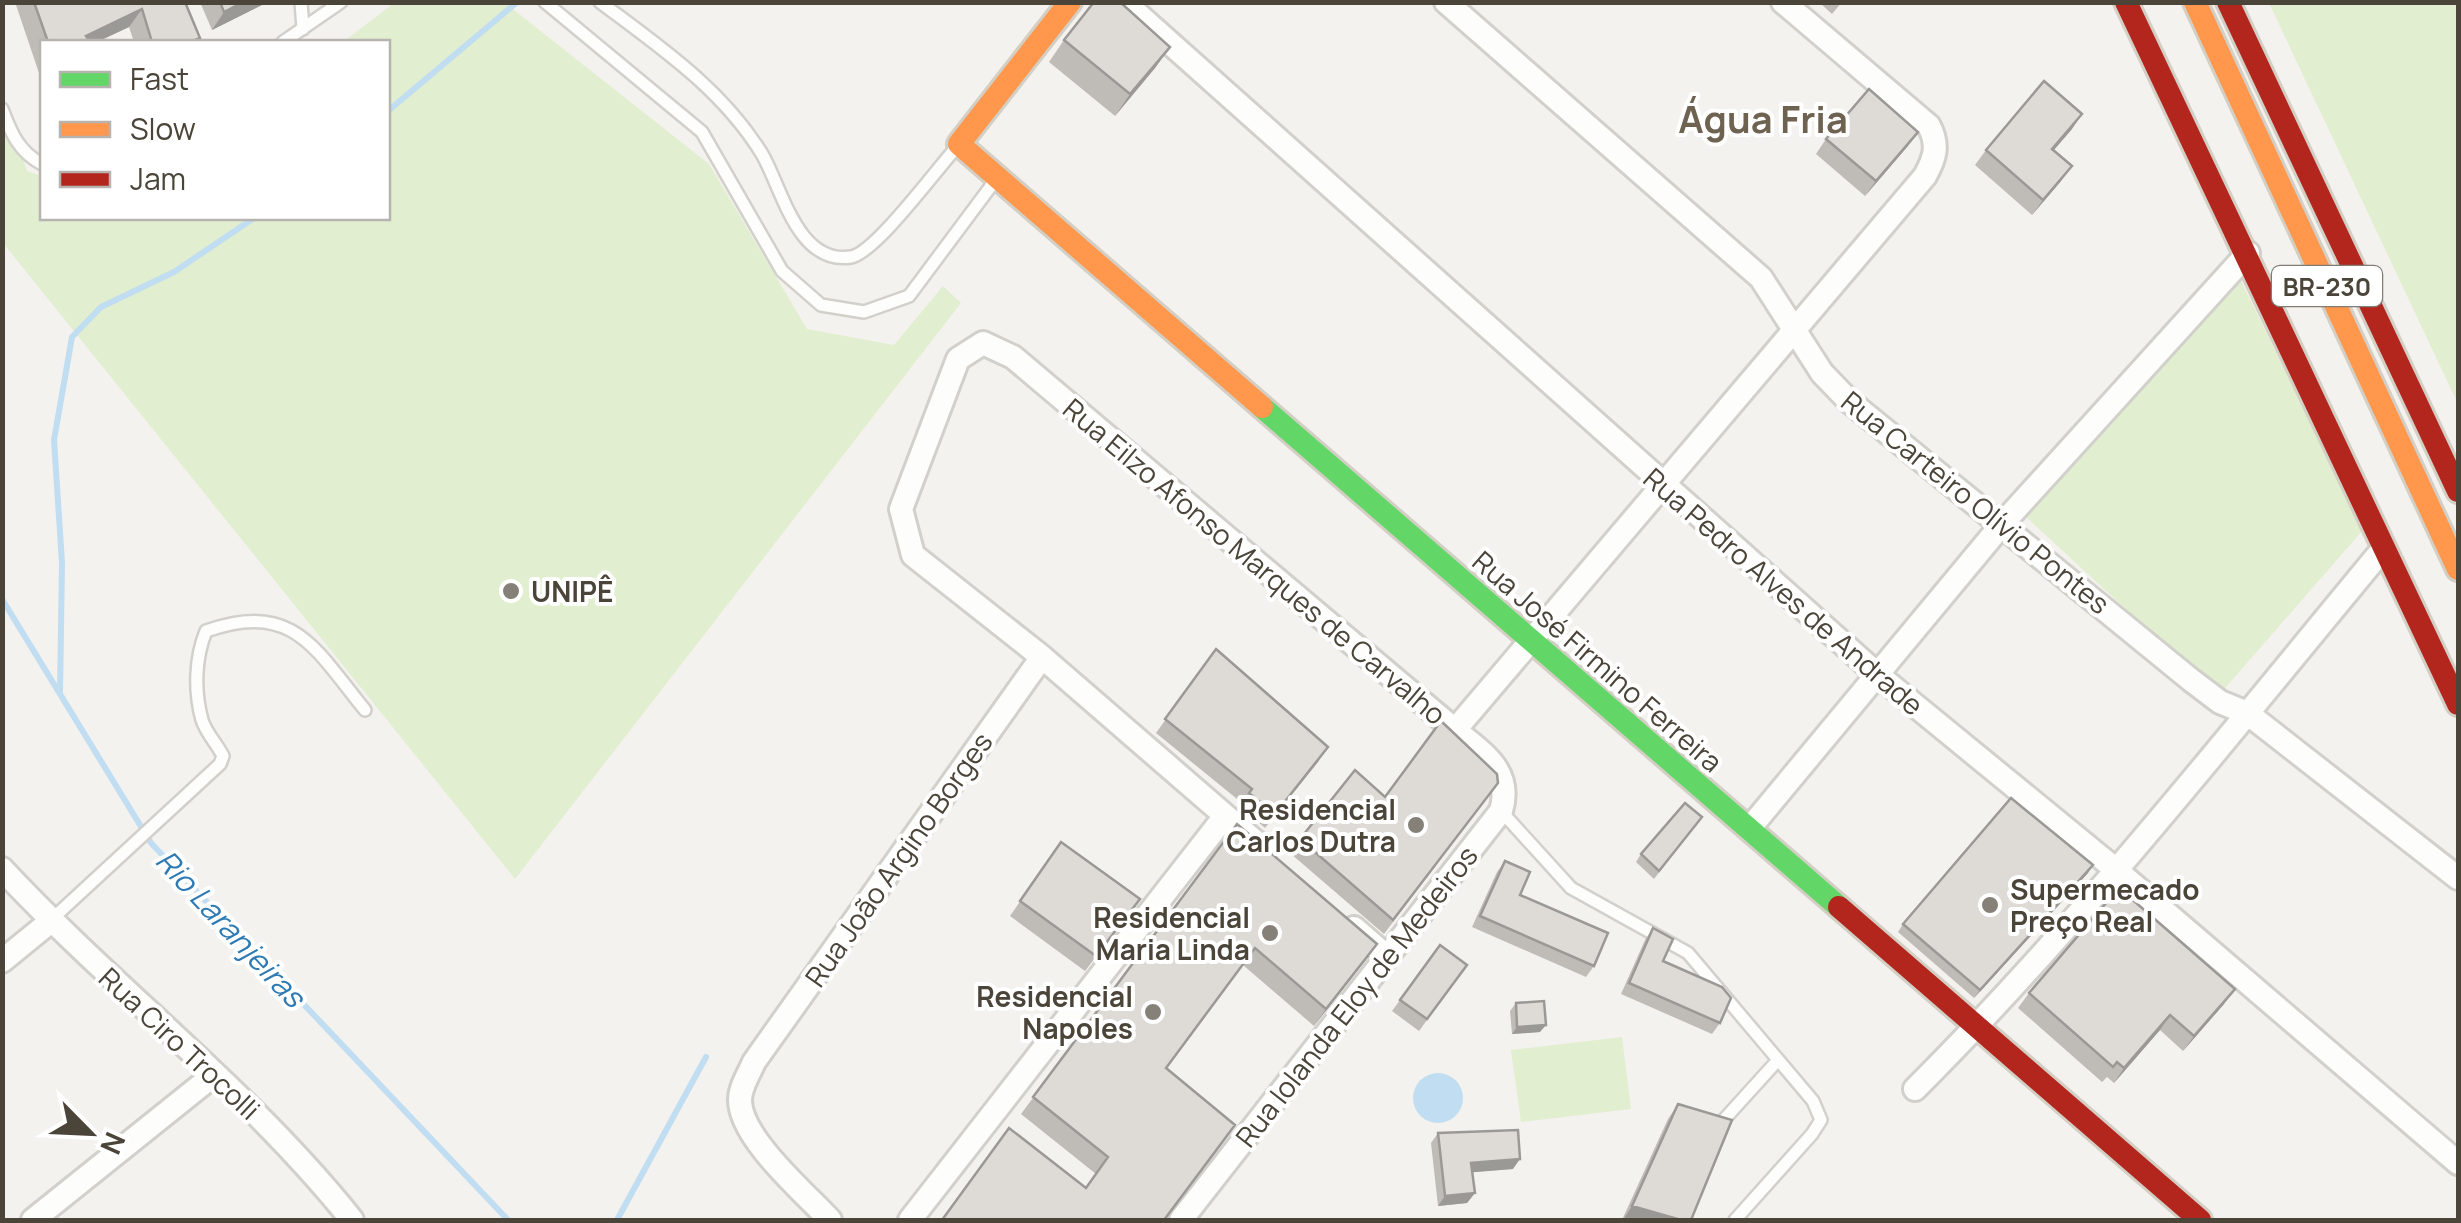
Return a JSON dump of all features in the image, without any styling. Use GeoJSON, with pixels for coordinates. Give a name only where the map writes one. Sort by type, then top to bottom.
{"type":"FeatureCollection","features":[{"type":"Feature","properties":{"kind":"main road"},"geometry":{"type":"LineString","coordinates":[[958,144],[1070,2]]}},
{"type":"Feature","properties":{"kind":"main road"},"geometry":{"type":"LineString","coordinates":[[2126,2],[2458,704]]}},
{"type":"Feature","properties":{"kind":"main road","name":"BR-230"},"geometry":{"type":"LineString","coordinates":[[2195,2],[2458,569]]}},
{"type":"Feature","properties":{"kind":"main road","name":"BR-230"},"geometry":{"type":"LineString","coordinates":[[2228,2],[2458,491]]}},
{"type":"Feature","properties":{"kind":"main road","name":"Rua José Firmino Ferreira"},"geometry":{"type":"LineString","coordinates":[[958,144],[1527,642],[2200,1220]]}},
{"type":"Feature","properties":{"kind":"street","name":"Rua Pedro Alves de Andrade"},"geometry":{"type":"LineString","coordinates":[[1124,2],[1878,675],[2115,869],[2458,1163]]}},
{"type":"Feature","properties":{"kind":"street","name":"Rua Carteiro Olívio Pontes"},"geometry":{"type":"LineString","coordinates":[[1446,2],[1761,278],[1822,373],[1849,402],[2190,680],[2220,702],[2247,713],[2458,878]]}},
{"type":"Feature","properties":{"kind":"street"},"geometry":{"type":"LineString","coordinates":[[1454,730],[1797,329],[1925,176],[1935,158],[1935,138],[1929,126],[1782,2]]}},
{"type":"Feature","properties":{"kind":"street"},"geometry":{"type":"LineString","coordinates":[[1749,830],[2002,523],[2248,253]]}},
{"type":"Feature","properties":{"kind":"street","name":"Rua Eilzo Afonso Marques de Carvalho"},"geometry":{"type":"LineString","coordinates":[[1042,656],[913,555],[901,509],[958,359],[983,343],[1013,357],[1496,765],[1506,793],[1501,810]]}},
{"type":"Feature","properties":{"kind":"street"},"geometry":{"type":"LineString","coordinates":[[1915,1088],[1977,1027],[2115,869],[2383,549]]}},
{"type":"Feature","properties":{"kind":"street"},"geometry":{"type":"LineString","coordinates":[[1042,656],[1269,854]]}},
{"type":"Feature","properties":{"kind":"street","name":"Rua João Argino Borges"},"geometry":{"type":"LineString","coordinates":[[830,1220],[758,1143],[744,1119],[740,1099],[754,1062],[1042,656]]}},
{"type":"Feature","properties":{"kind":"street","name":"Rua Iolanda Eloy de Medeiros"},"geometry":{"type":"LineString","coordinates":[[1182,1220],[1501,810]]}},
{"type":"Feature","properties":{"kind":"street"},"geometry":{"type":"LineString","coordinates":[[910,1220],[1225,816]]}},
{"type":"Feature","properties":{"kind":"street","name":"Rua Ciro Trocolli"},"geometry":{"type":"LineString","coordinates":[[2,869],[51,921],[306,1162],[352,1220]]}},
{"type":"Feature","properties":{"kind":"street"},"geometry":{"type":"LineString","coordinates":[[1342,917],[1385,955]]}},
{"type":"Feature","properties":{"kind":"street"},"geometry":{"type":"LineString","coordinates":[[2,961],[51,921]]}},
{"type":"Feature","properties":{"kind":"street"},"geometry":{"type":"LineString","coordinates":[[34,1220],[215,1074]]}},
{"type":"Feature","properties":{"kind":"lane"},"geometry":{"type":"LineString","coordinates":[[301,2],[303,29]]}},
{"type":"Feature","properties":{"kind":"lane"},"geometry":{"type":"LineString","coordinates":[[285,40],[341,2]]}},
{"type":"Feature","properties":{"kind":"lane"},"geometry":{"type":"LineString","coordinates":[[545,2],[702,132],[730,173],[782,271],[802,292],[821,304],[864,312],[909,296],[996,178]]}},
{"type":"Feature","properties":{"kind":"lane"},"geometry":{"type":"LineString","coordinates":[[600,2],[680,62],[741,120],[798,229],[823,252],[851,257],[874,247],[958,144]]}},
{"type":"Feature","properties":{"kind":"lane"},"geometry":{"type":"LineString","coordinates":[[2,109],[11,135],[28,156],[40,163]]}},
{"type":"Feature","properties":{"kind":"lane"},"geometry":{"type":"LineString","coordinates":[[51,921],[165,817],[223,756],[203,724],[197,680],[198,651],[206,631],[255,618],[281,623],[316,650],[365,710]]}},
{"type":"Feature","properties":{"kind":"lane"},"geometry":{"type":"LineString","coordinates":[[1501,810],[1571,888],[1688,953],[1813,1101],[1820,1120],[1736,1220]]}},
{"type":"Feature","properties":{"kind":"lane"},"geometry":{"type":"LineString","coordinates":[[1720,1124],[1778,1060]]}},
{"type":"Feature","properties":{"kind":"green space","name":"UNIPÊ"},"geometry":{"type":"Polygon","coordinates":[[[394,3],[505,3],[709,164],[807,329],[894,345],[943,286],[961,303],[515,879],[3,243],[2,95],[27,171],[40,175],[40,220],[390,220],[390,40],[346,40],[394,3]]]}},
{"type":"Feature","properties":{"kind":"green space"},"geometry":{"type":"Polygon","coordinates":[[[2269,3],[2458,3],[2458,404],[2269,3]]]}},
{"type":"Feature","properties":{"kind":"green space"},"geometry":{"type":"Polygon","coordinates":[[[2239,277],[2363,530],[2219,695],[2024,515],[2239,277]]]}},
{"type":"Feature","properties":{"kind":"green space"},"geometry":{"type":"Polygon","coordinates":[[[1622,1037],[1631,1109],[1521,1122],[1511,1050],[1622,1037]]]}},
{"type":"Feature","properties":{"kind":"water"},"geometry":{"type":"Polygon","coordinates":[[[1438,1073],[1456,1080],[1463,1098],[1456,1116],[1438,1123],[1420,1116],[1413,1098],[1420,1080],[1438,1073]]]}},
{"type":"Feature","properties":{"kind":"building"},"geometry":{"type":"Polygon","coordinates":[[[34,2],[185,2],[200,38],[151,40],[142,9],[86,36],[89,40],[47,40],[34,2]]]}},
{"type":"Feature","properties":{"kind":"building"},"geometry":{"type":"Polygon","coordinates":[[[220,2],[243,2],[224,12],[220,2]]]}},
{"type":"Feature","properties":{"kind":"building"},"geometry":{"type":"Polygon","coordinates":[[[1094,2],[1120,2],[1170,47],[1130,94],[1064,40],[1094,2]]]}},
{"type":"Feature","properties":{"kind":"building"},"geometry":{"type":"Polygon","coordinates":[[[2044,81],[2082,114],[2052,149],[2072,166],[2043,200],[1986,150],[2044,81]]]}},
{"type":"Feature","properties":{"kind":"building"},"geometry":{"type":"Polygon","coordinates":[[[1869,89],[1918,132],[1876,181],[1826,139],[1869,89]]]}},
{"type":"Feature","properties":{"kind":"building"},"geometry":{"type":"Polygon","coordinates":[[[1216,649],[1328,747],[1275,814],[1249,793],[1252,789],[1165,719],[1216,649]]]}},
{"type":"Feature","properties":{"kind":"building","name":"Residencial Carlos Dutra"},"geometry":{"type":"Polygon","coordinates":[[[1441,721],[1497,774],[1498,783],[1393,920],[1300,839],[1355,770],[1385,797],[1441,721]]]}},
{"type":"Feature","properties":{"kind":"building","name":"Supermecado Preço Real"},"geometry":{"type":"Polygon","coordinates":[[[2011,798],[2093,865],[1980,990],[1903,924],[2011,798]]]}},
{"type":"Feature","properties":{"kind":"building"},"geometry":{"type":"Polygon","coordinates":[[[1685,803],[1702,817],[1659,871],[1641,854],[1685,803]]]}},
{"type":"Feature","properties":{"kind":"building"},"geometry":{"type":"Polygon","coordinates":[[[1237,824],[1377,944],[1326,1009],[1255,948],[1166,1068],[1235,1125],[1164,1220],[942,1220],[1009,1128],[1086,1188],[1108,1157],[1033,1097],[1237,824]]]}},
{"type":"Feature","properties":{"kind":"building"},"geometry":{"type":"Polygon","coordinates":[[[1061,842],[1140,899],[1096,956],[1020,901],[1061,842]]]}},
{"type":"Feature","properties":{"kind":"building"},"geometry":{"type":"Polygon","coordinates":[[[1505,861],[1530,872],[1520,895],[1608,933],[1594,966],[1480,916],[1505,861]]]}},
{"type":"Feature","properties":{"kind":"building"},"geometry":{"type":"Polygon","coordinates":[[[2119,888],[2235,989],[2194,1036],[2170,1015],[2124,1068],[2117,1062],[2113,1067],[2029,993],[2119,888]]]}},
{"type":"Feature","properties":{"kind":"building"},"geometry":{"type":"Polygon","coordinates":[[[1653,928],[1673,939],[1663,961],[1722,987],[1731,998],[1720,1023],[1629,983],[1653,928]]]}},
{"type":"Feature","properties":{"kind":"building"},"geometry":{"type":"Polygon","coordinates":[[[1440,945],[1467,965],[1427,1019],[1400,1000],[1440,945]]]}},
{"type":"Feature","properties":{"kind":"building"},"geometry":{"type":"Polygon","coordinates":[[[1544,1001],[1546,1025],[1517,1027],[1516,1003],[1544,1001]]]}},
{"type":"Feature","properties":{"kind":"building"},"geometry":{"type":"Polygon","coordinates":[[[1678,1104],[1732,1120],[1691,1220],[1632,1206],[1678,1104]]]}},
{"type":"Feature","properties":{"kind":"building"},"geometry":{"type":"Polygon","coordinates":[[[1518,1130],[1520,1159],[1471,1163],[1475,1193],[1445,1196],[1438,1133],[1518,1130]]]}},
{"type":"Feature","properties":{"kind":"waterway"},"geometry":{"type":"LineString","coordinates":[[390,109],[516,3]]}},
{"type":"Feature","properties":{"kind":"waterway"},"geometry":{"type":"LineString","coordinates":[[60,693],[62,563],[54,440],[72,337],[101,307],[174,272],[251,220]]}},
{"type":"Feature","properties":{"kind":"waterway","name":"Rio Laranjeiras"},"geometry":{"type":"LineString","coordinates":[[2,599],[151,843],[508,1220]]}},
{"type":"Feature","properties":{"kind":"waterway"},"geometry":{"type":"LineString","coordinates":[[617,1220],[706,1057]]}},
{"type":"Feature","properties":{"kind":"traffic: fast"},"geometry":{"type":"LineString","coordinates":[[1262,407],[1839,907]]}},
{"type":"Feature","properties":{"kind":"traffic: slow"},"geometry":{"type":"LineString","coordinates":[[1070,2],[959,144],[1262,407]]}},
{"type":"Feature","properties":{"kind":"traffic: slow"},"geometry":{"type":"LineString","coordinates":[[2195,2],[2458,569]]}},
{"type":"Feature","properties":{"kind":"traffic: jam"},"geometry":{"type":"LineString","coordinates":[[2126,2],[2458,704]]}},
{"type":"Feature","properties":{"kind":"traffic: jam"},"geometry":{"type":"LineString","coordinates":[[2228,2],[2458,491]]}},
{"type":"Feature","properties":{"kind":"traffic: jam"},"geometry":{"type":"LineString","coordinates":[[1839,907],[2200,1220]]}},
{"type":"Feature","properties":{"kind":"place","name":"UNIPÊ"},"geometry":{"type":"Point","coordinates":[511,591]}},
{"type":"Feature","properties":{"kind":"place","name":"Residencial Carlos Dutra"},"geometry":{"type":"Point","coordinates":[1416,825]}},
{"type":"Feature","properties":{"kind":"place","name":"Supermecado Preço Real"},"geometry":{"type":"Point","coordinates":[1990,905]}},
{"type":"Feature","properties":{"kind":"place","name":"Residencial Maria Linda"},"geometry":{"type":"Point","coordinates":[1270,933]}},
{"type":"Feature","properties":{"kind":"place","name":"Residencial Napoles"},"geometry":{"type":"Point","coordinates":[1153,1012]}},
{"type":"Feature","properties":{"kind":"district","name":"Água Fria"},"geometry":{"type":"Point","coordinates":[1763,118]}}]}
